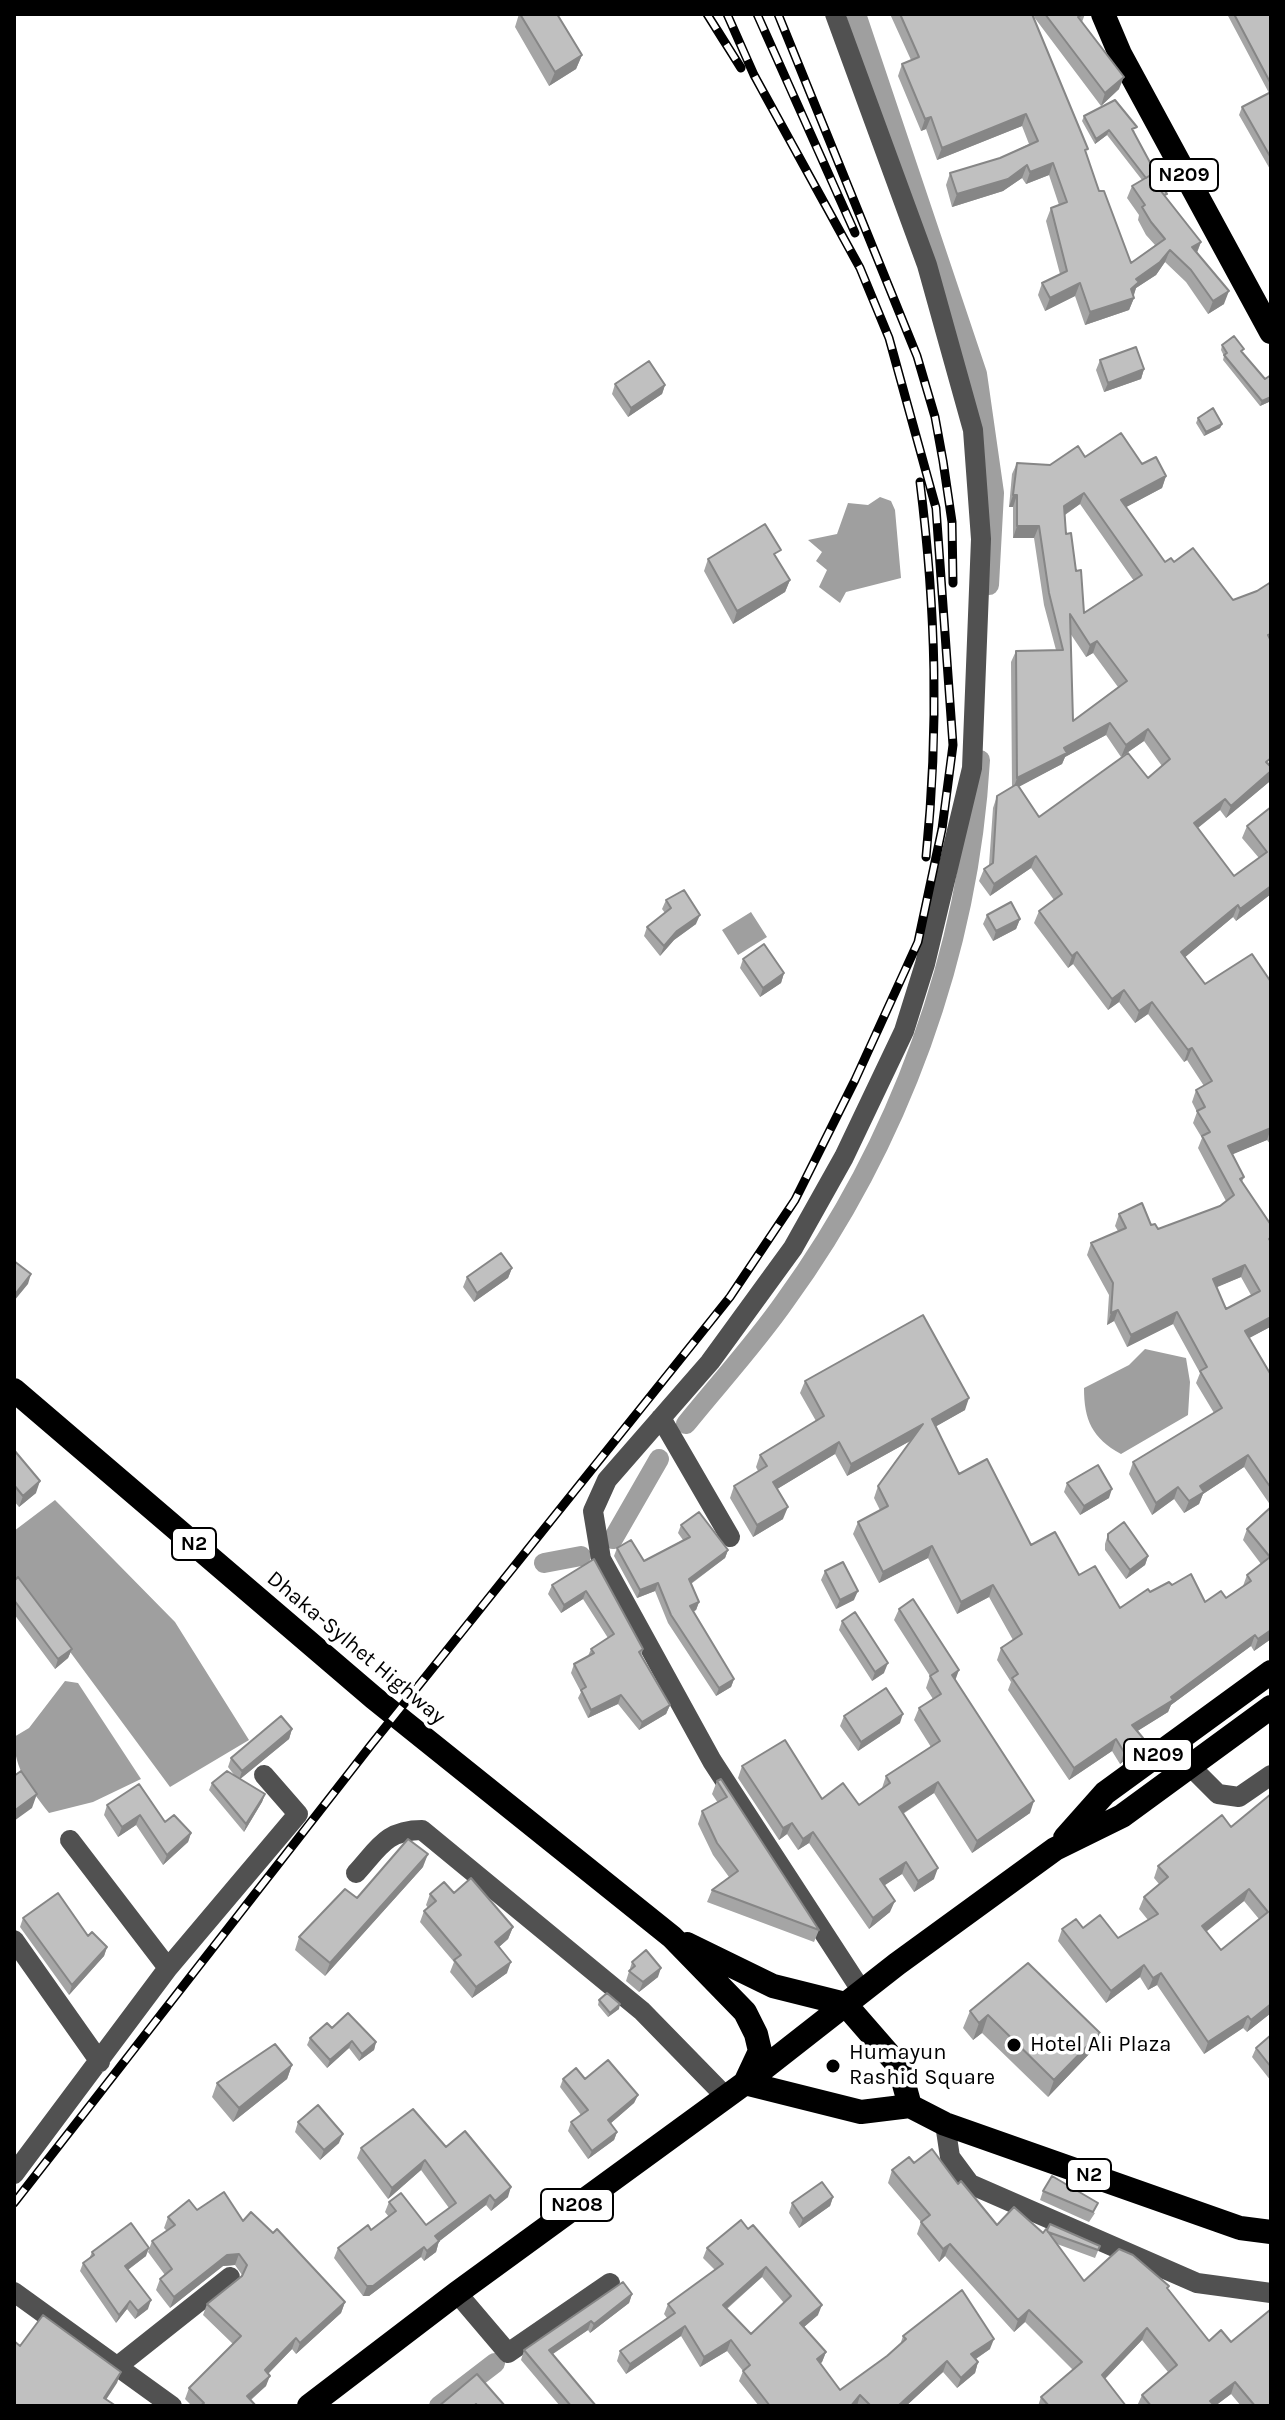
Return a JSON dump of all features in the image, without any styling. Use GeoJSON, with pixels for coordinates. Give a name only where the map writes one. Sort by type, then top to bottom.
{"type":"FeatureCollection","features":[{"type":"Feature","properties":{"kind":"highway","name":"N209"},"geometry":{"type":"LineString","coordinates":[[1103,14],[1120,54],[1271,332]]}},
{"type":"Feature","properties":{"kind":"highway","name":"Dhaka-Sylhet Highway"},"geometry":{"type":"LineString","coordinates":[[14,1390],[443,1756],[672,1937],[745,2012],[756,2034],[760,2051],[736,2090]]}},
{"type":"Feature","properties":{"kind":"highway","name":"N209"},"geometry":{"type":"LineString","coordinates":[[1055,1849],[1105,1793],[1271,1672]]}},
{"type":"Feature","properties":{"kind":"highway","name":"N209"},"geometry":{"type":"LineString","coordinates":[[853,1997],[1055,1849],[1122,1816],[1271,1707]]}},
{"type":"Feature","properties":{"kind":"highway","name":"Dhaka-Sylhet Highway"},"geometry":{"type":"LineString","coordinates":[[672,1937],[773,1986],[853,1997]]}},
{"type":"Feature","properties":{"kind":"highway","name":"N208"},"geometry":{"type":"LineString","coordinates":[[309,2406],[457,2293],[736,2090],[853,1997]]}},
{"type":"Feature","properties":{"kind":"highway"},"geometry":{"type":"LineString","coordinates":[[736,2090],[861,2112],[910,2106],[899,2066],[853,1997]]}},
{"type":"Feature","properties":{"kind":"highway","name":"N2"},"geometry":{"type":"LineString","coordinates":[[910,2106],[945,2124],[1240,2228],[1271,2232]]}},
{"type":"Feature","properties":{"kind":"street"},"geometry":{"type":"LineString","coordinates":[[835,14],[927,265],[973,430],[981,539],[972,768],[925,964],[904,1031],[844,1157],[793,1248],[710,1362],[607,1480],[593,1511],[601,1559],[712,1761],[853,1997]]}},
{"type":"Feature","properties":{"kind":"street"},"geometry":{"type":"LineString","coordinates":[[661,1418],[730,1537]]}},
{"type":"Feature","properties":{"kind":"street"},"geometry":{"type":"LineString","coordinates":[[1190,1766],[1218,1794],[1239,1797],[1271,1775]]}},
{"type":"Feature","properties":{"kind":"street"},"geometry":{"type":"LineString","coordinates":[[14,2174],[168,1968],[298,1814],[264,1775]]}},
{"type":"Feature","properties":{"kind":"street"},"geometry":{"type":"LineString","coordinates":[[356,1873],[385,1841],[401,1830],[422,1830],[736,2090]]}},
{"type":"Feature","properties":{"kind":"street"},"geometry":{"type":"LineString","coordinates":[[70,1840],[168,1968]]}},
{"type":"Feature","properties":{"kind":"street"},"geometry":{"type":"LineString","coordinates":[[14,1940],[100,2062]]}},
{"type":"Feature","properties":{"kind":"street"},"geometry":{"type":"LineString","coordinates":[[945,2124],[950,2157],[970,2184],[1197,2283],[1271,2293]]}},
{"type":"Feature","properties":{"kind":"street"},"geometry":{"type":"LineString","coordinates":[[119,2365],[230,2277]]}},
{"type":"Feature","properties":{"kind":"street"},"geometry":{"type":"LineString","coordinates":[[457,2293],[508,2353],[610,2283]]}},
{"type":"Feature","properties":{"kind":"street"},"geometry":{"type":"LineString","coordinates":[[14,2292],[172,2406]]}},
{"type":"Feature","properties":{"kind":"shaded area"},"geometry":{"type":"Polygon","coordinates":[[[880,497],[891,501],[895,510],[901,578],[846,592],[840,603],[819,587],[827,570],[816,561],[822,552],[808,540],[837,534],[848,503],[868,505],[880,497]]]}},
{"type":"Feature","properties":{"kind":"shaded area"},"geometry":{"type":"Polygon","coordinates":[[[751,912],[767,937],[738,955],[722,930],[751,912]]]}},
{"type":"Feature","properties":{"kind":"shaded area"},"geometry":{"type":"Polygon","coordinates":[[[1145,1349],[1186,1358],[1190,1382],[1188,1415],[1121,1454],[1103,1441],[1092,1427],[1086,1410],[1084,1388],[1129,1365],[1145,1349]]]}},
{"type":"Feature","properties":{"kind":"shaded area"},"geometry":{"type":"Polygon","coordinates":[[[55,1500],[175,1622],[249,1740],[170,1787],[14,1576],[14,1531],[55,1500]]]}},
{"type":"Feature","properties":{"kind":"shaded area"},"geometry":{"type":"Polygon","coordinates":[[[65,1681],[78,1683],[141,1779],[93,1802],[49,1813],[20,1769],[14,1737],[29,1728],[65,1681]]]}},
{"type":"Feature","properties":{"kind":"building"},"geometry":{"type":"Polygon","coordinates":[[[520,14],[557,14],[582,55],[555,72],[520,14]]]}},
{"type":"Feature","properties":{"kind":"building"},"geometry":{"type":"Polygon","coordinates":[[[900,14],[1032,14],[1088,149],[1085,150],[1099,191],[1104,191],[1131,263],[1165,239],[1151,222],[1142,207],[1145,205],[1132,186],[1149,176],[1201,242],[1192,247],[1229,291],[1213,301],[1191,270],[1170,250],[1160,262],[1136,279],[1139,282],[1131,289],[1134,298],[1090,312],[1080,283],[1050,298],[1042,283],[1067,271],[1051,208],[1067,202],[1053,163],[1030,172],[1027,165],[1008,179],[957,194],[950,173],[1000,158],[1038,141],[1026,114],[942,148],[931,117],[925,119],[902,64],[919,57],[900,14]]]}},
{"type":"Feature","properties":{"kind":"building"},"geometry":{"type":"Polygon","coordinates":[[[1045,14],[1083,14],[1078,17],[1124,77],[1105,93],[1045,14]]]}},
{"type":"Feature","properties":{"kind":"building"},"geometry":{"type":"Polygon","coordinates":[[[1234,14],[1271,14],[1271,84],[1234,14]]]}},
{"type":"Feature","properties":{"kind":"building"},"geometry":{"type":"Polygon","coordinates":[[[1271,92],[1271,158],[1242,107],[1271,92]]]}},
{"type":"Feature","properties":{"kind":"building"},"geometry":{"type":"Polygon","coordinates":[[[1115,100],[1137,127],[1132,129],[1167,194],[1164,195],[1149,176],[1146,178],[1109,130],[1096,139],[1084,116],[1115,100]]]}},
{"type":"Feature","properties":{"kind":"building"},"geometry":{"type":"Polygon","coordinates":[[[1234,336],[1244,349],[1241,351],[1265,379],[1271,375],[1271,397],[1262,401],[1224,355],[1227,353],[1222,345],[1234,336]]]}},
{"type":"Feature","properties":{"kind":"building"},"geometry":{"type":"Polygon","coordinates":[[[1136,347],[1144,369],[1108,383],[1100,360],[1136,347]]]}},
{"type":"Feature","properties":{"kind":"building"},"geometry":{"type":"Polygon","coordinates":[[[649,361],[665,385],[631,408],[615,384],[649,361]]]}},
{"type":"Feature","properties":{"kind":"building"},"geometry":{"type":"Polygon","coordinates":[[[1213,408],[1222,424],[1206,432],[1198,418],[1213,408]]]}},
{"type":"Feature","properties":{"kind":"building"},"geometry":{"type":"Polygon","coordinates":[[[1121,433],[1142,464],[1156,457],[1166,476],[1121,500],[1165,562],[1171,558],[1174,562],[1193,548],[1233,600],[1271,582],[1271,634],[1268,635],[1271,641],[1271,758],[1266,762],[1271,771],[1231,806],[1225,799],[1194,823],[1234,876],[1267,852],[1247,826],[1271,807],[1271,886],[1240,909],[1238,905],[1181,952],[1205,984],[1252,954],[1271,982],[1271,1128],[1228,1146],[1244,1177],[1240,1179],[1271,1225],[1271,1317],[1245,1331],[1271,1375],[1271,1488],[1248,1455],[1200,1486],[1204,1492],[1189,1501],[1178,1487],[1156,1503],[1133,1462],[1222,1408],[1200,1371],[1207,1367],[1177,1312],[1131,1335],[1118,1310],[1111,1313],[1113,1283],[1091,1243],[1126,1228],[1119,1214],[1142,1203],[1151,1225],[1155,1224],[1158,1229],[1220,1206],[1234,1195],[1202,1136],[1210,1132],[1197,1111],[1205,1107],[1196,1090],[1212,1081],[1192,1048],[1188,1050],[1152,1002],[1139,1011],[1124,990],[1112,999],[1077,952],[1072,956],[1039,911],[1062,894],[1036,856],[994,884],[984,869],[993,863],[997,796],[1017,784],[1039,817],[1128,753],[1148,778],[1170,759],[1148,729],[1126,745],[1110,723],[1064,748],[1067,753],[1017,778],[1016,651],[1063,650],[1049,593],[1039,526],[1017,526],[1017,495],[1013,495],[1017,463],[1050,465],[1078,446],[1085,457],[1121,433]],[[1084,493],[1064,506],[1066,534],[1071,533],[1076,571],[1081,570],[1084,613],[1142,575],[1084,493]],[[1070,614],[1073,721],[1127,681],[1097,641],[1090,645],[1070,614]],[[1245,1265],[1213,1279],[1226,1309],[1260,1291],[1245,1265]]]}},
{"type":"Feature","properties":{"kind":"building"},"geometry":{"type":"Polygon","coordinates":[[[765,524],[781,550],[774,554],[790,580],[737,611],[708,559],[765,524]]]}},
{"type":"Feature","properties":{"kind":"building"},"geometry":{"type":"Polygon","coordinates":[[[684,890],[700,915],[677,931],[664,946],[647,927],[671,908],[666,900],[684,890]]]}},
{"type":"Feature","properties":{"kind":"building"},"geometry":{"type":"Polygon","coordinates":[[[1011,902],[1020,919],[996,931],[987,915],[1011,902]]]}},
{"type":"Feature","properties":{"kind":"building"},"geometry":{"type":"Polygon","coordinates":[[[764,944],[784,973],[763,988],[743,959],[764,944]]]}},
{"type":"Feature","properties":{"kind":"building"},"geometry":{"type":"Polygon","coordinates":[[[501,1253],[512,1268],[477,1293],[467,1277],[501,1253]]]}},
{"type":"Feature","properties":{"kind":"building"},"geometry":{"type":"Polygon","coordinates":[[[14,1261],[31,1274],[16,1293],[14,1291],[14,1261]]]}},
{"type":"Feature","properties":{"kind":"building"},"geometry":{"type":"Polygon","coordinates":[[[923,1315],[969,1398],[932,1419],[959,1474],[987,1459],[1031,1545],[1055,1532],[1079,1575],[1095,1566],[1120,1608],[1148,1589],[1150,1592],[1169,1582],[1172,1585],[1191,1574],[1205,1602],[1221,1591],[1226,1598],[1251,1581],[1247,1575],[1270,1557],[1247,1529],[1271,1507],[1271,1630],[1258,1639],[1255,1635],[1171,1697],[1173,1700],[1132,1725],[1143,1738],[1124,1752],[1116,1739],[1074,1768],[1012,1678],[1018,1674],[1001,1648],[1022,1634],[993,1585],[961,1602],[932,1546],[883,1572],[858,1522],[888,1506],[878,1486],[923,1424],[851,1464],[839,1442],[773,1482],[788,1507],[757,1525],[734,1486],[767,1466],[760,1455],[824,1416],[805,1381],[923,1315]]]}},
{"type":"Feature","properties":{"kind":"building"},"geometry":{"type":"Polygon","coordinates":[[[14,1450],[40,1481],[23,1496],[14,1485],[14,1450]]]}},
{"type":"Feature","properties":{"kind":"building"},"geometry":{"type":"Polygon","coordinates":[[[1098,1465],[1112,1489],[1084,1506],[1067,1483],[1098,1465]]]}},
{"type":"Feature","properties":{"kind":"building"},"geometry":{"type":"Polygon","coordinates":[[[699,1512],[728,1550],[689,1579],[699,1602],[690,1606],[734,1679],[719,1688],[671,1615],[658,1583],[640,1590],[617,1548],[631,1540],[644,1561],[690,1537],[681,1525],[699,1512]]]}},
{"type":"Feature","properties":{"kind":"building"},"geometry":{"type":"Polygon","coordinates":[[[1124,1522],[1148,1556],[1130,1570],[1108,1540],[1108,1534],[1124,1522]]]}},
{"type":"Feature","properties":{"kind":"building"},"geometry":{"type":"Polygon","coordinates":[[[594,1559],[643,1649],[639,1652],[670,1705],[642,1722],[621,1695],[591,1710],[581,1690],[586,1687],[574,1664],[594,1653],[591,1649],[614,1634],[586,1591],[564,1605],[552,1585],[594,1559]]]}},
{"type":"Feature","properties":{"kind":"building"},"geometry":{"type":"Polygon","coordinates":[[[843,1562],[858,1591],[840,1600],[825,1571],[843,1562]]]}},
{"type":"Feature","properties":{"kind":"building"},"geometry":{"type":"Polygon","coordinates":[[[18,1577],[72,1649],[58,1659],[14,1600],[14,1581],[18,1577]]]}},
{"type":"Feature","properties":{"kind":"building"},"geometry":{"type":"Polygon","coordinates":[[[913,1599],[959,1670],[952,1675],[1034,1801],[977,1841],[938,1782],[899,1807],[938,1868],[918,1881],[906,1862],[880,1879],[895,1901],[873,1918],[813,1832],[803,1839],[792,1823],[783,1828],[742,1766],[785,1740],[822,1799],[843,1783],[859,1805],[890,1783],[886,1776],[940,1741],[919,1708],[941,1694],[930,1676],[938,1671],[899,1609],[913,1599]]]}},
{"type":"Feature","properties":{"kind":"building"},"geometry":{"type":"Polygon","coordinates":[[[855,1612],[888,1663],[875,1672],[842,1621],[855,1612]]]}},
{"type":"Feature","properties":{"kind":"building"},"geometry":{"type":"Polygon","coordinates":[[[886,1688],[903,1714],[861,1742],[844,1716],[886,1688]]]}},
{"type":"Feature","properties":{"kind":"building"},"geometry":{"type":"Polygon","coordinates":[[[281,1716],[292,1729],[242,1771],[231,1758],[281,1716]]]}},
{"type":"Feature","properties":{"kind":"building"},"geometry":{"type":"Polygon","coordinates":[[[21,1771],[37,1794],[14,1811],[14,1776],[21,1771]]]}},
{"type":"Feature","properties":{"kind":"building"},"geometry":{"type":"Polygon","coordinates":[[[227,1771],[265,1794],[246,1824],[212,1783],[227,1771]]]}},
{"type":"Feature","properties":{"kind":"building"},"geometry":{"type":"Polygon","coordinates":[[[721,1779],[819,1930],[712,1890],[738,1871],[717,1843],[702,1811],[727,1797],[717,1781],[721,1779]]]}},
{"type":"Feature","properties":{"kind":"building"},"geometry":{"type":"Polygon","coordinates":[[[139,1784],[165,1822],[174,1815],[191,1833],[167,1855],[140,1815],[122,1827],[107,1805],[139,1784]]]}},
{"type":"Feature","properties":{"kind":"building"},"geometry":{"type":"Polygon","coordinates":[[[1271,1794],[1271,2004],[1251,2020],[1248,2016],[1208,2042],[1161,1973],[1153,1978],[1144,1965],[1111,1991],[1062,1929],[1076,1919],[1083,1928],[1100,1915],[1118,1938],[1158,1914],[1144,1897],[1168,1877],[1158,1866],[1222,1815],[1231,1827],[1271,1794]],[[1249,1889],[1202,1926],[1221,1950],[1268,1912],[1249,1889]]]}},
{"type":"Feature","properties":{"kind":"building"},"geometry":{"type":"Polygon","coordinates":[[[408,1839],[428,1854],[330,1963],[299,1937],[345,1889],[357,1898],[408,1839]]]}},
{"type":"Feature","properties":{"kind":"building"},"geometry":{"type":"Polygon","coordinates":[[[471,1878],[513,1927],[495,1942],[511,1962],[476,1987],[454,1960],[461,1955],[424,1911],[436,1901],[430,1894],[444,1882],[454,1893],[471,1878]]]}},
{"type":"Feature","properties":{"kind":"building"},"geometry":{"type":"Polygon","coordinates":[[[58,1893],[88,1936],[92,1932],[107,1947],[72,1985],[23,1918],[58,1893]]]}},
{"type":"Feature","properties":{"kind":"building"},"geometry":{"type":"Polygon","coordinates":[[[646,1950],[661,1968],[643,1982],[629,1971],[635,1966],[632,1962],[646,1950]]]}},
{"type":"Feature","properties":{"kind":"building"},"geometry":{"type":"Polygon","coordinates":[[[1028,1963],[1100,2033],[1054,2080],[988,2015],[979,2023],[970,2011],[1028,1963]]]}},
{"type":"Feature","properties":{"kind":"building"},"geometry":{"type":"Polygon","coordinates":[[[607,1993],[620,2004],[610,2013],[599,2000],[607,1993]]]}},
{"type":"Feature","properties":{"kind":"building"},"geometry":{"type":"Polygon","coordinates":[[[348,2013],[376,2042],[362,2054],[352,2041],[330,2060],[310,2038],[327,2023],[332,2028],[348,2013]]]}},
{"type":"Feature","properties":{"kind":"building"},"geometry":{"type":"Polygon","coordinates":[[[1271,2035],[1271,2067],[1256,2048],[1271,2035]]]}},
{"type":"Feature","properties":{"kind":"building"},"geometry":{"type":"Polygon","coordinates":[[[275,2044],[292,2065],[239,2108],[217,2083],[275,2044]]]}},
{"type":"Feature","properties":{"kind":"building"},"geometry":{"type":"Polygon","coordinates":[[[608,2060],[638,2095],[608,2120],[617,2132],[592,2151],[571,2122],[588,2110],[563,2079],[576,2068],[585,2079],[608,2060]]]}},
{"type":"Feature","properties":{"kind":"building"},"geometry":{"type":"Polygon","coordinates":[[[318,2105],[343,2134],[324,2150],[298,2122],[318,2105]]]}},
{"type":"Feature","properties":{"kind":"building"},"geometry":{"type":"Polygon","coordinates":[[[413,2109],[446,2147],[465,2131],[511,2187],[495,2201],[490,2195],[435,2236],[439,2241],[427,2251],[424,2247],[373,2286],[367,2286],[338,2248],[368,2225],[371,2230],[396,2211],[389,2202],[401,2193],[426,2225],[456,2203],[425,2160],[392,2188],[361,2148],[413,2109]]]}},
{"type":"Feature","properties":{"kind":"building"},"geometry":{"type":"Polygon","coordinates":[[[932,2149],[958,2184],[961,2181],[997,2225],[1014,2207],[1043,2233],[1046,2229],[1084,2281],[1119,2249],[1133,2255],[1169,2286],[1167,2288],[1209,2341],[1221,2330],[1231,2342],[1270,2310],[1271,2406],[1255,2406],[1235,2382],[1210,2401],[1215,2406],[1151,2406],[1142,2395],[1177,2365],[1147,2328],[1102,2375],[1126,2406],[1049,2406],[1041,2397],[1082,2362],[1029,2310],[1018,2320],[950,2244],[943,2249],[921,2222],[930,2215],[892,2170],[909,2157],[914,2163],[932,2149]]]}},
{"type":"Feature","properties":{"kind":"building"},"geometry":{"type":"Polygon","coordinates":[[[1052,2176],[1098,2203],[1093,2212],[1043,2191],[1052,2176]]]}},
{"type":"Feature","properties":{"kind":"building"},"geometry":{"type":"Polygon","coordinates":[[[822,2182],[833,2197],[803,2219],[792,2203],[822,2182]]]}},
{"type":"Feature","properties":{"kind":"building"},"geometry":{"type":"Polygon","coordinates":[[[224,2192],[243,2221],[251,2212],[273,2233],[277,2229],[345,2302],[300,2343],[296,2338],[265,2370],[270,2376],[247,2396],[256,2406],[200,2406],[204,2403],[189,2388],[241,2336],[207,2304],[242,2276],[247,2265],[239,2254],[227,2255],[174,2297],[160,2279],[172,2269],[152,2241],[175,2225],[168,2217],[189,2200],[197,2210],[224,2192]]]}},
{"type":"Feature","properties":{"kind":"building"},"geometry":{"type":"Polygon","coordinates":[[[741,2220],[748,2229],[753,2225],[822,2305],[800,2323],[826,2352],[817,2359],[840,2390],[887,2356],[906,2339],[903,2336],[962,2290],[994,2339],[971,2354],[978,2362],[961,2378],[947,2361],[898,2406],[871,2406],[860,2395],[851,2406],[770,2406],[743,2371],[750,2365],[731,2340],[704,2357],[685,2326],[630,2364],[620,2351],[675,2313],[668,2304],[723,2264],[707,2248],[741,2220]],[[766,2267],[723,2305],[751,2334],[791,2296],[766,2267]]]}},
{"type":"Feature","properties":{"kind":"building"},"geometry":{"type":"Polygon","coordinates":[[[131,2223],[149,2248],[125,2266],[151,2300],[138,2311],[130,2301],[119,2315],[83,2263],[94,2255],[92,2252],[131,2223]]]}},
{"type":"Feature","properties":{"kind":"building"},"geometry":{"type":"Polygon","coordinates":[[[1050,2224],[1100,2246],[1098,2250],[1048,2232],[1050,2224]]]}},
{"type":"Feature","properties":{"kind":"building"},"geometry":{"type":"Polygon","coordinates":[[[623,2282],[632,2294],[594,2324],[591,2321],[549,2350],[596,2406],[571,2406],[524,2350],[623,2282]]]}},
{"type":"Feature","properties":{"kind":"building"},"geometry":{"type":"Polygon","coordinates":[[[43,2315],[121,2372],[104,2398],[116,2406],[14,2406],[14,2341],[20,2346],[43,2315]]]}},
{"type":"Feature","properties":{"kind":"building"},"geometry":{"type":"Polygon","coordinates":[[[477,2374],[505,2406],[439,2406],[477,2374]]]}},
{"type":"Feature","properties":{"kind":"waterway"},"geometry":{"type":"LineString","coordinates":[[856,14],[977,374],[994,493],[989,585]]}},
{"type":"Feature","properties":{"kind":"waterway"},"geometry":{"type":"LineString","coordinates":[[686,1424],[773,1317],[826,1241],[894,1112],[944,975],[961,904],[973,832],[980,760]]}},
{"type":"Feature","properties":{"kind":"waterway"},"geometry":{"type":"LineString","coordinates":[[613,1539],[659,1459]]}},
{"type":"Feature","properties":{"kind":"waterway"},"geometry":{"type":"LineString","coordinates":[[544,1563],[581,1556]]}},
{"type":"Feature","properties":{"kind":"waterway"},"geometry":{"type":"LineString","coordinates":[[439,2406],[495,2363]]}},
{"type":"Feature","properties":{"kind":"railway"},"geometry":{"type":"LineString","coordinates":[[707,14],[741,68]]}},
{"type":"Feature","properties":{"kind":"railway"},"geometry":{"type":"LineString","coordinates":[[14,2203],[371,1745],[730,1297],[795,1200],[855,1080],[918,942],[942,829],[953,745],[936,508],[889,338],[860,268],[754,75],[727,14]]}},
{"type":"Feature","properties":{"kind":"railway"},"geometry":{"type":"LineString","coordinates":[[757,14],[855,233]]}},
{"type":"Feature","properties":{"kind":"railway"},"geometry":{"type":"LineString","coordinates":[[778,14],[917,356],[935,417],[943,461],[952,522],[953,583]]}},
{"type":"Feature","properties":{"kind":"railway"},"geometry":{"type":"LineString","coordinates":[[920,482],[930,577],[934,669],[933,762],[926,857]]}},
{"type":"Feature","properties":{"kind":"place","name":"Hotel Ali Plaza"},"geometry":{"type":"Point","coordinates":[1014,2045]}},
{"type":"Feature","properties":{"kind":"place","name":"Humayun Rashid Square"},"geometry":{"type":"Point","coordinates":[833,2066]}}]}
